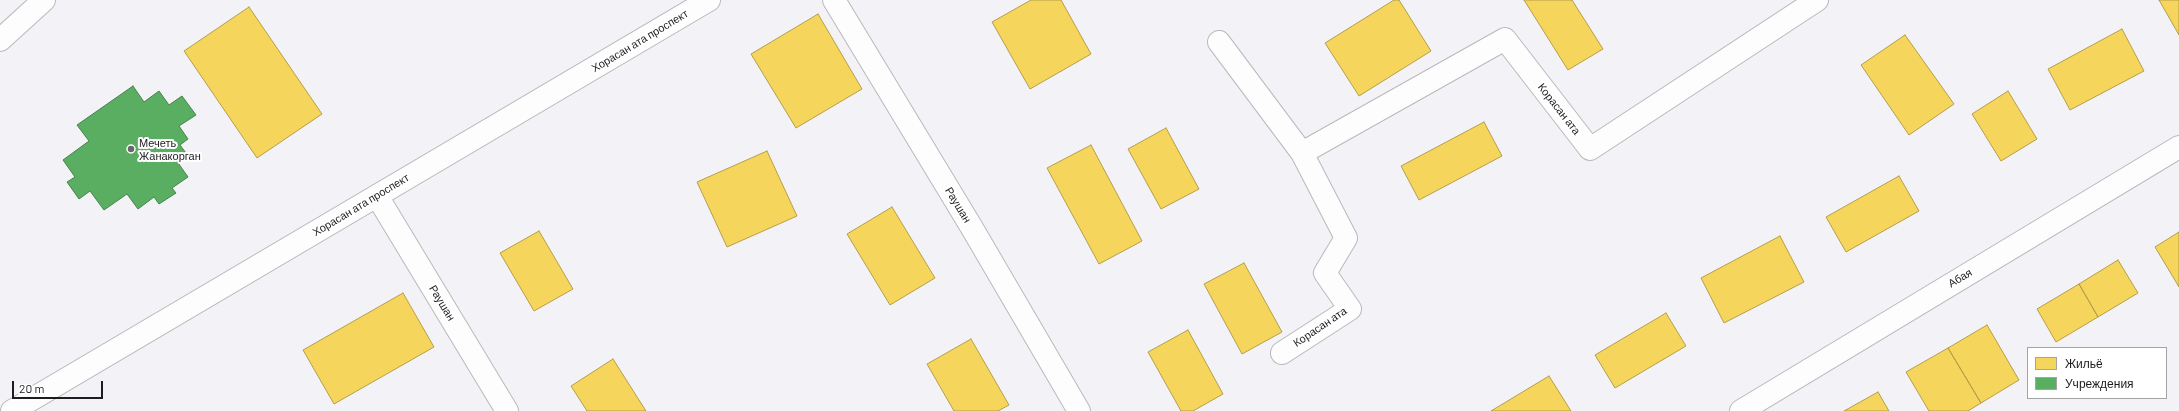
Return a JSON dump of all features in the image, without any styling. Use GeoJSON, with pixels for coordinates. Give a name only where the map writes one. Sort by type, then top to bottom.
{"type":"FeatureCollection","features":[{"type":"Feature","properties":{"kind":"street"},"geometry":{"type":"LineString","coordinates":[[0,40],[44,0]]}},
{"type":"Feature","properties":{"kind":"street","name":"Хорасан ата проспект"},"geometry":{"type":"LineString","coordinates":[[12,411],[709,0]]}},
{"type":"Feature","properties":{"kind":"street","name":"Раушан"},"geometry":{"type":"LineString","coordinates":[[834,0],[972,228],[1079,411]]}},
{"type":"Feature","properties":{"kind":"street","name":"Корасан ата"},"geometry":{"type":"LineString","coordinates":[[1302,153],[1505,39],[1590,149],[1817,0]]}},
{"type":"Feature","properties":{"kind":"street","name":"Корасан ата"},"geometry":{"type":"LineString","coordinates":[[1219,42],[1302,153],[1346,238],[1325,272],[1350,310],[1282,353]]}},
{"type":"Feature","properties":{"kind":"street","name":"Абая"},"geometry":{"type":"LineString","coordinates":[[1741,411],[2179,147]]}},
{"type":"Feature","properties":{"kind":"street","name":"Раушан"},"geometry":{"type":"LineString","coordinates":[[377,196],[507,411]]}},
{"type":"Feature","properties":{"kind":"building: Жильё"},"geometry":{"type":"Polygon","coordinates":[[[1031,0],[1061,0],[1091,54],[1030,89],[992,22],[1031,0]]]}},
{"type":"Feature","properties":{"kind":"building: Жильё"},"geometry":{"type":"Polygon","coordinates":[[[1394,0],[1399,0],[1431,51],[1359,96],[1325,43],[1394,0]]]}},
{"type":"Feature","properties":{"kind":"building: Жильё"},"geometry":{"type":"Polygon","coordinates":[[[1524,0],[1572,0],[1603,49],[1568,70],[1524,0]]]}},
{"type":"Feature","properties":{"kind":"building: Жильё"},"geometry":{"type":"Polygon","coordinates":[[[2159,0],[2179,0],[2179,35],[2159,0]]]}},
{"type":"Feature","properties":{"kind":"building: Жильё"},"geometry":{"type":"Polygon","coordinates":[[[249,7],[322,114],[257,158],[184,51],[249,7]]]}},
{"type":"Feature","properties":{"kind":"building: Жильё"},"geometry":{"type":"Polygon","coordinates":[[[818,14],[862,89],[796,128],[751,54],[818,14]]]}},
{"type":"Feature","properties":{"kind":"building: Жильё"},"geometry":{"type":"Polygon","coordinates":[[[2122,29],[2144,71],[2070,110],[2048,69],[2122,29]]]}},
{"type":"Feature","properties":{"kind":"building: Жильё"},"geometry":{"type":"Polygon","coordinates":[[[1905,35],[1954,104],[1909,135],[1861,65],[1905,35]]]}},
{"type":"Feature","properties":{"kind":"building: Жильё"},"geometry":{"type":"Polygon","coordinates":[[[2008,91],[2037,139],[2001,161],[1972,114],[2008,91]]]}},
{"type":"Feature","properties":{"kind":"building: Жильё"},"geometry":{"type":"Polygon","coordinates":[[[1484,122],[1502,156],[1419,200],[1401,166],[1484,122]]]}},
{"type":"Feature","properties":{"kind":"building: Жильё"},"geometry":{"type":"Polygon","coordinates":[[[1166,128],[1199,189],[1161,209],[1128,149],[1166,128]]]}},
{"type":"Feature","properties":{"kind":"building: Жильё"},"geometry":{"type":"Polygon","coordinates":[[[1091,145],[1142,241],[1099,264],[1047,168],[1091,145]]]}},
{"type":"Feature","properties":{"kind":"building: Жильё"},"geometry":{"type":"Polygon","coordinates":[[[767,151],[797,216],[727,247],[697,182],[767,151]]]}},
{"type":"Feature","properties":{"kind":"building: Жильё"},"geometry":{"type":"Polygon","coordinates":[[[1899,176],[1919,211],[1846,252],[1826,217],[1899,176]]]}},
{"type":"Feature","properties":{"kind":"building: Жильё"},"geometry":{"type":"Polygon","coordinates":[[[892,207],[935,278],[890,305],[847,234],[892,207]]]}},
{"type":"Feature","properties":{"kind":"building: Жильё"},"geometry":{"type":"Polygon","coordinates":[[[539,231],[573,289],[534,311],[500,253],[539,231]]]}},
{"type":"Feature","properties":{"kind":"building: Жильё"},"geometry":{"type":"Polygon","coordinates":[[[2179,232],[2179,287],[2155,247],[2179,232]]]}},
{"type":"Feature","properties":{"kind":"building: Жильё"},"geometry":{"type":"Polygon","coordinates":[[[1780,236],[1804,282],[1724,323],[1701,278],[1780,236]]]}},
{"type":"Feature","properties":{"kind":"building: Жильё"},"geometry":{"type":"Polygon","coordinates":[[[2118,260],[2138,293],[2098,317],[2079,284],[2118,260]]]}},
{"type":"Feature","properties":{"kind":"building: Жильё"},"geometry":{"type":"Polygon","coordinates":[[[1244,263],[1282,332],[1242,354],[1204,284],[1244,263]]]}},
{"type":"Feature","properties":{"kind":"building: Жильё"},"geometry":{"type":"Polygon","coordinates":[[[2079,284],[2098,317],[2056,342],[2037,309],[2079,284]]]}},
{"type":"Feature","properties":{"kind":"building: Жильё"},"geometry":{"type":"Polygon","coordinates":[[[403,293],[434,347],[334,404],[303,350],[403,293]]]}},
{"type":"Feature","properties":{"kind":"building: Жильё"},"geometry":{"type":"Polygon","coordinates":[[[1666,313],[1686,346],[1615,388],[1595,355],[1666,313]]]}},
{"type":"Feature","properties":{"kind":"building: Жильё"},"geometry":{"type":"Polygon","coordinates":[[[1987,325],[2019,380],[1981,403],[1948,348],[1987,325]]]}},
{"type":"Feature","properties":{"kind":"building: Жильё"},"geometry":{"type":"Polygon","coordinates":[[[1188,330],[1223,394],[1193,411],[1181,411],[1148,352],[1188,330]]]}},
{"type":"Feature","properties":{"kind":"building: Жильё"},"geometry":{"type":"Polygon","coordinates":[[[971,339],[1009,405],[998,411],[954,411],[927,364],[971,339]]]}},
{"type":"Feature","properties":{"kind":"building: Жильё"},"geometry":{"type":"Polygon","coordinates":[[[1948,348],[1981,403],[1968,411],[1929,411],[1906,372],[1948,348]]]}},
{"type":"Feature","properties":{"kind":"building: Жильё"},"geometry":{"type":"Polygon","coordinates":[[[613,359],[646,411],[587,411],[571,386],[613,359]]]}},
{"type":"Feature","properties":{"kind":"building: Жильё"},"geometry":{"type":"Polygon","coordinates":[[[1549,376],[1571,411],[1491,411],[1549,376]]]}},
{"type":"Feature","properties":{"kind":"building: Жильё"},"geometry":{"type":"Polygon","coordinates":[[[1878,392],[1889,411],[1844,411],[1878,392]]]}},
{"type":"Feature","properties":{"kind":"building: Учреждения","name":"Мечеть Жанакорган"},"geometry":{"type":"Polygon","coordinates":[[[133,86],[144,102],[159,91],[169,105],[182,96],[196,115],[179,126],[188,139],[180,145],[186,153],[176,160],[188,177],[172,188],[176,193],[159,204],[154,197],[138,209],[127,194],[104,210],[90,191],[79,199],[67,182],[75,177],[63,160],[89,141],[77,125],[133,86]]]}},
{"type":"Feature","properties":{"kind":"place","name":"Мечеть Жанакорган"},"geometry":{"type":"Point","coordinates":[131,149]}}]}
